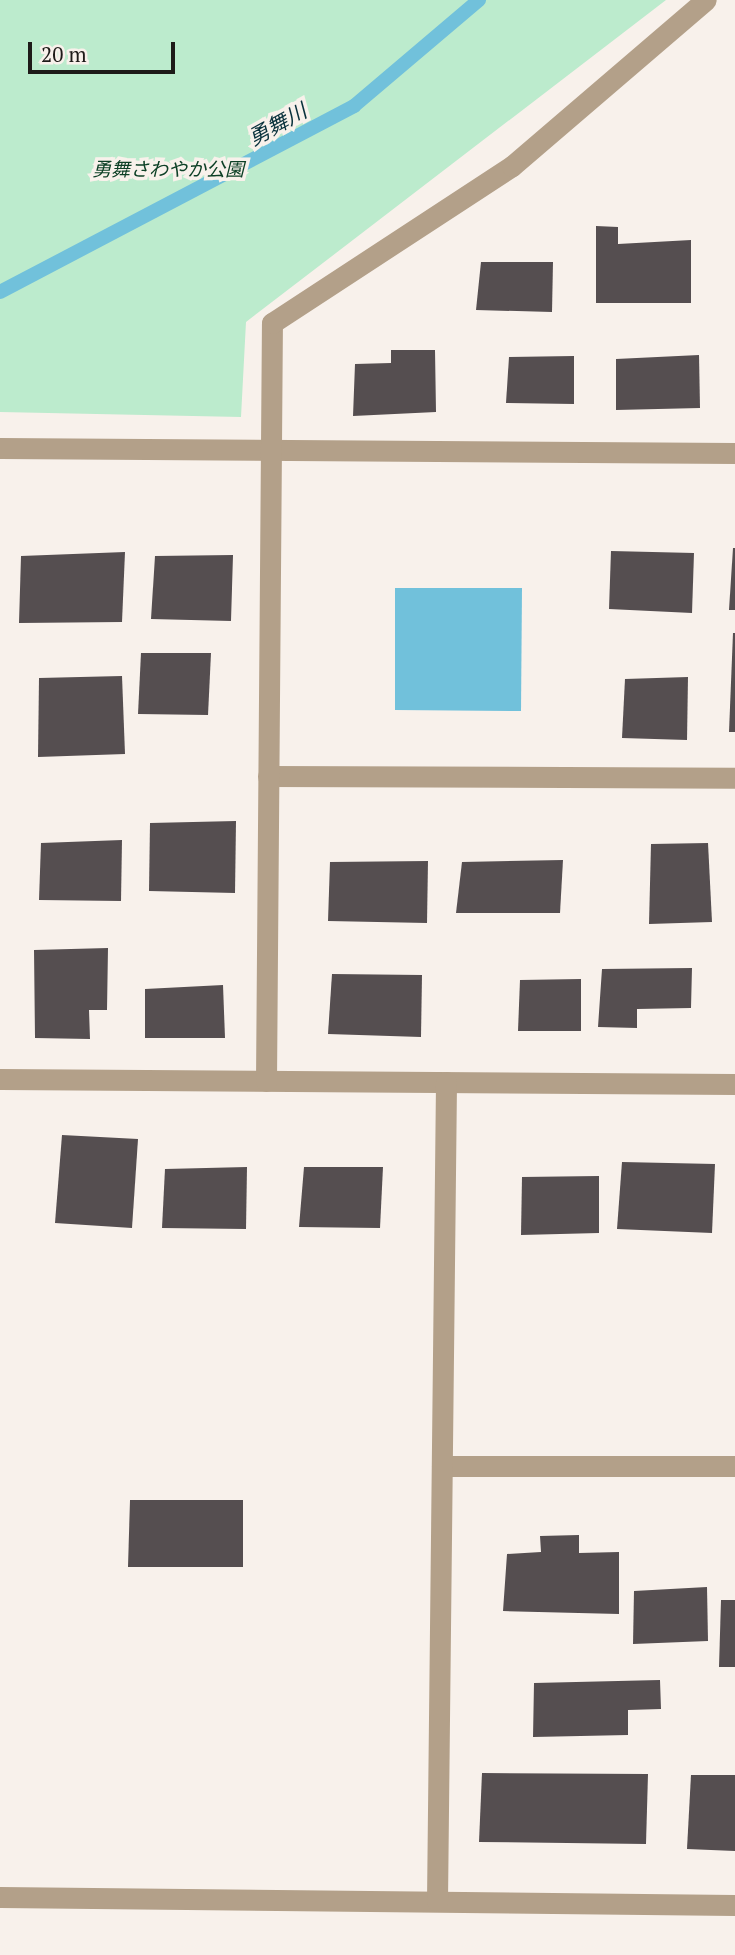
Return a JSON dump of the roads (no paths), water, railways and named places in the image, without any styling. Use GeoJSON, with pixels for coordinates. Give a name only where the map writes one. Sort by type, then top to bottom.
{"type":"FeatureCollection","features":[{"type":"Feature","properties":{"kind":"street"},"geometry":{"type":"LineString","coordinates":[[266,1081],[272,323],[512,166],[706,0]]}},
{"type":"Feature","properties":{"kind":"street"},"geometry":{"type":"LineString","coordinates":[[0,448],[735,453]]}},
{"type":"Feature","properties":{"kind":"street"},"geometry":{"type":"LineString","coordinates":[[268,776],[735,778]]}},
{"type":"Feature","properties":{"kind":"street"},"geometry":{"type":"LineString","coordinates":[[0,1079],[735,1084]]}},
{"type":"Feature","properties":{"kind":"street"},"geometry":{"type":"LineString","coordinates":[[437,1901],[446,1082]]}},
{"type":"Feature","properties":{"kind":"street"},"geometry":{"type":"LineString","coordinates":[[442,1466],[735,1466]]}},
{"type":"Feature","properties":{"kind":"street"},"geometry":{"type":"LineString","coordinates":[[0,1897],[735,1905]]}},
{"type":"Feature","properties":{"kind":"water"},"geometry":{"type":"Polygon","coordinates":[[[395,588],[522,588],[521,711],[395,710],[395,588]]]}},
{"type":"Feature","properties":{"kind":"waterway","name":"勇舞川"},"geometry":{"type":"LineString","coordinates":[[0,292],[354,106],[479,0]]}},
{"type":"Feature","properties":{"kind":"park label","name":"勇舞さわやか公園"},"geometry":{"type":"Point","coordinates":[168,169]}}]}
